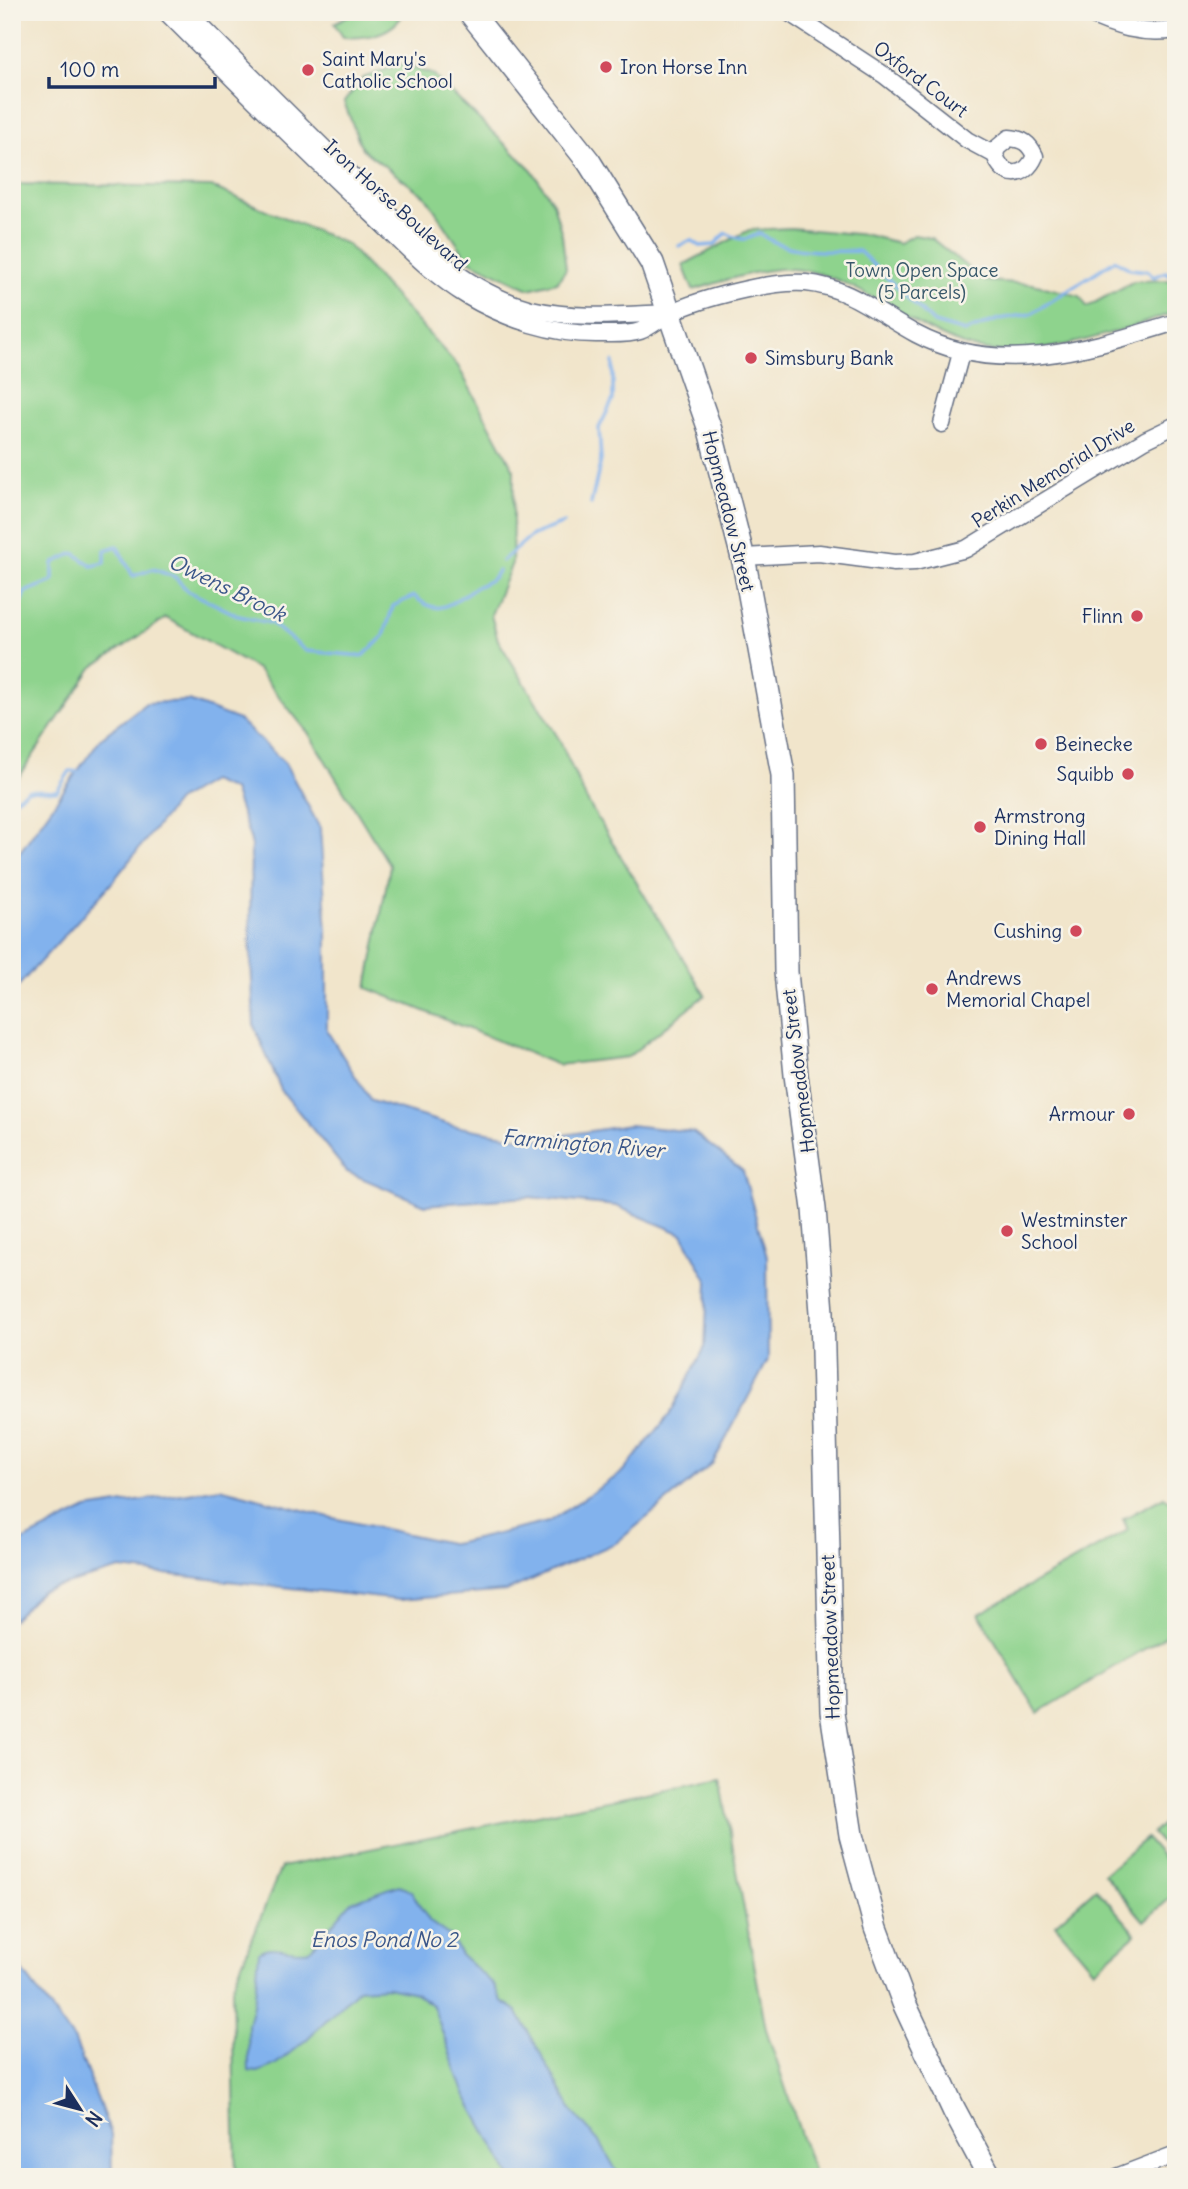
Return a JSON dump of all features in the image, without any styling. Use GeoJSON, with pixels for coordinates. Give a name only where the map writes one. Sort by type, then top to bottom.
{"type":"FeatureCollection","features":[{"type":"Feature","properties":{"kind":"highway","name":"Hopmeadow Street"},"geometry":{"type":"LineString","coordinates":[[470,12],[589,162],[652,263],[672,313],[709,430],[743,557],[783,775],[786,972],[796,1075],[814,1209],[822,1312],[832,1712],[851,1836],[876,1928],[904,2003],[954,2110],[990,2177]]}},
{"type":"Feature","properties":{"kind":"street","name":"Iron Horse Boulevard"},"geometry":{"type":"LineString","coordinates":[[166,12],[347,191],[435,273],[465,295],[525,322],[548,329],[596,334],[639,332],[672,313]]}},
{"type":"Feature","properties":{"kind":"street","name":"Iron Horse Boulevard"},"geometry":{"type":"LineString","coordinates":[[187,12],[412,236],[471,284],[530,308],[566,315],[595,317],[672,313]]}},
{"type":"Feature","properties":{"kind":"street","name":"Oxford Court"},"geometry":{"type":"LineString","coordinates":[[788,12],[884,75],[967,140],[995,155]]}},
{"type":"Feature","properties":{"kind":"street"},"geometry":{"type":"LineString","coordinates":[[1084,12],[1117,28],[1152,34],[1176,30]]}},
{"type":"Feature","properties":{"kind":"street"},"geometry":{"type":"LineString","coordinates":[[672,313],[761,286],[806,283],[844,292],[914,333],[961,353],[996,358],[1039,357],[1176,322]]}},
{"type":"Feature","properties":{"kind":"street"},"geometry":{"type":"LineString","coordinates":[[942,424],[961,353]]}},
{"type":"Feature","properties":{"kind":"street","name":"Perkin Memorial Drive"},"geometry":{"type":"LineString","coordinates":[[743,557],[819,553],[894,563],[915,562],[966,549],[1145,440],[1176,425]]}},
{"type":"Feature","properties":{"kind":"street"},"geometry":{"type":"LineString","coordinates":[[1116,2177],[1176,2154]]}},
{"type":"Feature","properties":{"kind":"green space"},"geometry":{"type":"Polygon","coordinates":[[[355,12],[404,12],[393,25],[378,34],[343,37],[334,23],[355,12]]]}},
{"type":"Feature","properties":{"kind":"green space"},"geometry":{"type":"Polygon","coordinates":[[[400,64],[432,74],[532,170],[553,203],[562,235],[566,269],[557,282],[529,289],[468,260],[426,197],[362,149],[344,102],[363,78],[400,64]]]}},
{"type":"Feature","properties":{"kind":"green space"},"geometry":{"type":"Polygon","coordinates":[[[12,184],[212,187],[347,244],[458,366],[514,470],[512,563],[491,615],[498,640],[559,739],[586,799],[705,995],[628,1057],[558,1065],[367,988],[390,866],[309,734],[257,669],[166,618],[92,668],[12,787],[12,184]]]}},
{"type":"Feature","properties":{"kind":"green space","name":"Town Open Space (5 Parcels)"},"geometry":{"type":"Polygon","coordinates":[[[791,228],[867,235],[899,243],[914,235],[931,238],[985,281],[1033,284],[1080,296],[1087,307],[1134,281],[1176,280],[1176,312],[1100,336],[1045,349],[991,351],[943,337],[847,284],[797,269],[761,271],[693,290],[683,265],[749,230],[791,228]]]}},
{"type":"Feature","properties":{"kind":"green space"},"geometry":{"type":"Polygon","coordinates":[[[1164,1497],[1176,1505],[1176,1630],[1038,1713],[979,1614],[1128,1530],[1123,1519],[1164,1497]]]}},
{"type":"Feature","properties":{"kind":"green space"},"geometry":{"type":"Polygon","coordinates":[[[720,1778],[766,2029],[815,2177],[236,2177],[232,1988],[281,1867],[720,1778]]]}},
{"type":"Feature","properties":{"kind":"green space"},"geometry":{"type":"Polygon","coordinates":[[[1176,1812],[1176,1861],[1152,1833],[1176,1812]]]}},
{"type":"Feature","properties":{"kind":"green space"},"geometry":{"type":"Polygon","coordinates":[[[1146,1838],[1176,1873],[1176,1893],[1144,1921],[1104,1874],[1146,1838]]]}},
{"type":"Feature","properties":{"kind":"green space"},"geometry":{"type":"Polygon","coordinates":[[[1096,1888],[1136,1934],[1094,1970],[1055,1924],[1096,1888]]]}},
{"type":"Feature","properties":{"kind":"water","name":"Farmington River"},"geometry":{"type":"Polygon","coordinates":[[[189,701],[239,720],[285,763],[320,828],[327,932],[327,1031],[371,1101],[454,1126],[533,1140],[629,1125],[693,1132],[743,1171],[767,1257],[768,1360],[713,1463],[616,1543],[506,1591],[399,1600],[120,1569],[41,1591],[12,1621],[12,1546],[87,1509],[220,1488],[333,1518],[454,1544],[548,1522],[623,1472],[670,1414],[705,1347],[708,1282],[682,1234],[616,1206],[529,1197],[425,1205],[347,1172],[281,1090],[254,1026],[250,936],[251,841],[233,790],[211,781],[177,801],[109,886],[12,993],[12,863],[101,738],[146,703],[189,701]]]}},
{"type":"Feature","properties":{"kind":"water","name":"Enos Pond No 2"},"geometry":{"type":"Polygon","coordinates":[[[399,1885],[411,1892],[430,1922],[451,1937],[461,1955],[494,1985],[502,2001],[517,2011],[573,2112],[601,2144],[620,2177],[511,2177],[464,2092],[433,2006],[415,1993],[388,1987],[358,1989],[307,2039],[275,2065],[258,2072],[249,2071],[248,2025],[255,1996],[259,1952],[270,1948],[310,1950],[351,1902],[399,1885]]]}},
{"type":"Feature","properties":{"kind":"water"},"geometry":{"type":"Polygon","coordinates":[[[12,1949],[22,1970],[75,2041],[111,2134],[112,2177],[12,2177],[12,1949]]]}},
{"type":"Feature","properties":{"kind":"waterway","name":"Owens Brook"},"geometry":{"type":"LineString","coordinates":[[679,246],[691,240],[700,246],[714,245],[726,233],[742,239],[759,233],[770,240],[794,248],[859,251],[934,323],[965,332],[999,319],[1031,314],[1115,260],[1130,269],[1148,271],[1153,277],[1166,272],[1176,280]]}},
{"type":"Feature","properties":{"kind":"waterway","name":"Owens Brook"},"geometry":{"type":"LineString","coordinates":[[591,504],[601,460],[599,428],[613,400],[613,362]]}},
{"type":"Feature","properties":{"kind":"waterway","name":"Owens Brook"},"geometry":{"type":"LineString","coordinates":[[502,561],[532,535],[564,523]]}},
{"type":"Feature","properties":{"kind":"waterway","name":"Owens Brook"},"geometry":{"type":"LineString","coordinates":[[12,624],[25,592],[53,581],[53,563],[74,553],[92,566],[105,563],[105,550],[117,546],[133,576],[153,569],[175,577],[188,591],[239,616],[271,623],[306,651],[363,656],[384,636],[393,606],[414,596],[432,607],[446,606],[491,580],[498,571]]}},
{"type":"Feature","properties":{"kind":"waterway","name":"Owens Brook"},"geometry":{"type":"LineString","coordinates":[[12,801],[28,790],[57,791],[70,771],[80,772]]}},
{"type":"Feature","properties":{"kind":"place","name":"Iron Horse Inn"},"geometry":{"type":"Point","coordinates":[606,67]}},
{"type":"Feature","properties":{"kind":"place","name":"Saint Mary's Catholic School"},"geometry":{"type":"Point","coordinates":[308,70]}},
{"type":"Feature","properties":{"kind":"place","name":"Simsbury Bank"},"geometry":{"type":"Point","coordinates":[751,358]}},
{"type":"Feature","properties":{"kind":"place","name":"Flinn"},"geometry":{"type":"Point","coordinates":[1137,616]}},
{"type":"Feature","properties":{"kind":"place","name":"Beinecke"},"geometry":{"type":"Point","coordinates":[1041,744]}},
{"type":"Feature","properties":{"kind":"place","name":"Squibb"},"geometry":{"type":"Point","coordinates":[1128,774]}},
{"type":"Feature","properties":{"kind":"place","name":"Armstrong Dining Hall"},"geometry":{"type":"Point","coordinates":[980,827]}},
{"type":"Feature","properties":{"kind":"place","name":"Cushing"},"geometry":{"type":"Point","coordinates":[1076,931]}},
{"type":"Feature","properties":{"kind":"place","name":"Andrews Memorial Chapel"},"geometry":{"type":"Point","coordinates":[932,989]}},
{"type":"Feature","properties":{"kind":"place","name":"Armour"},"geometry":{"type":"Point","coordinates":[1129,1114]}},
{"type":"Feature","properties":{"kind":"place","name":"Westminster School"},"geometry":{"type":"Point","coordinates":[1007,1231]}}]}
